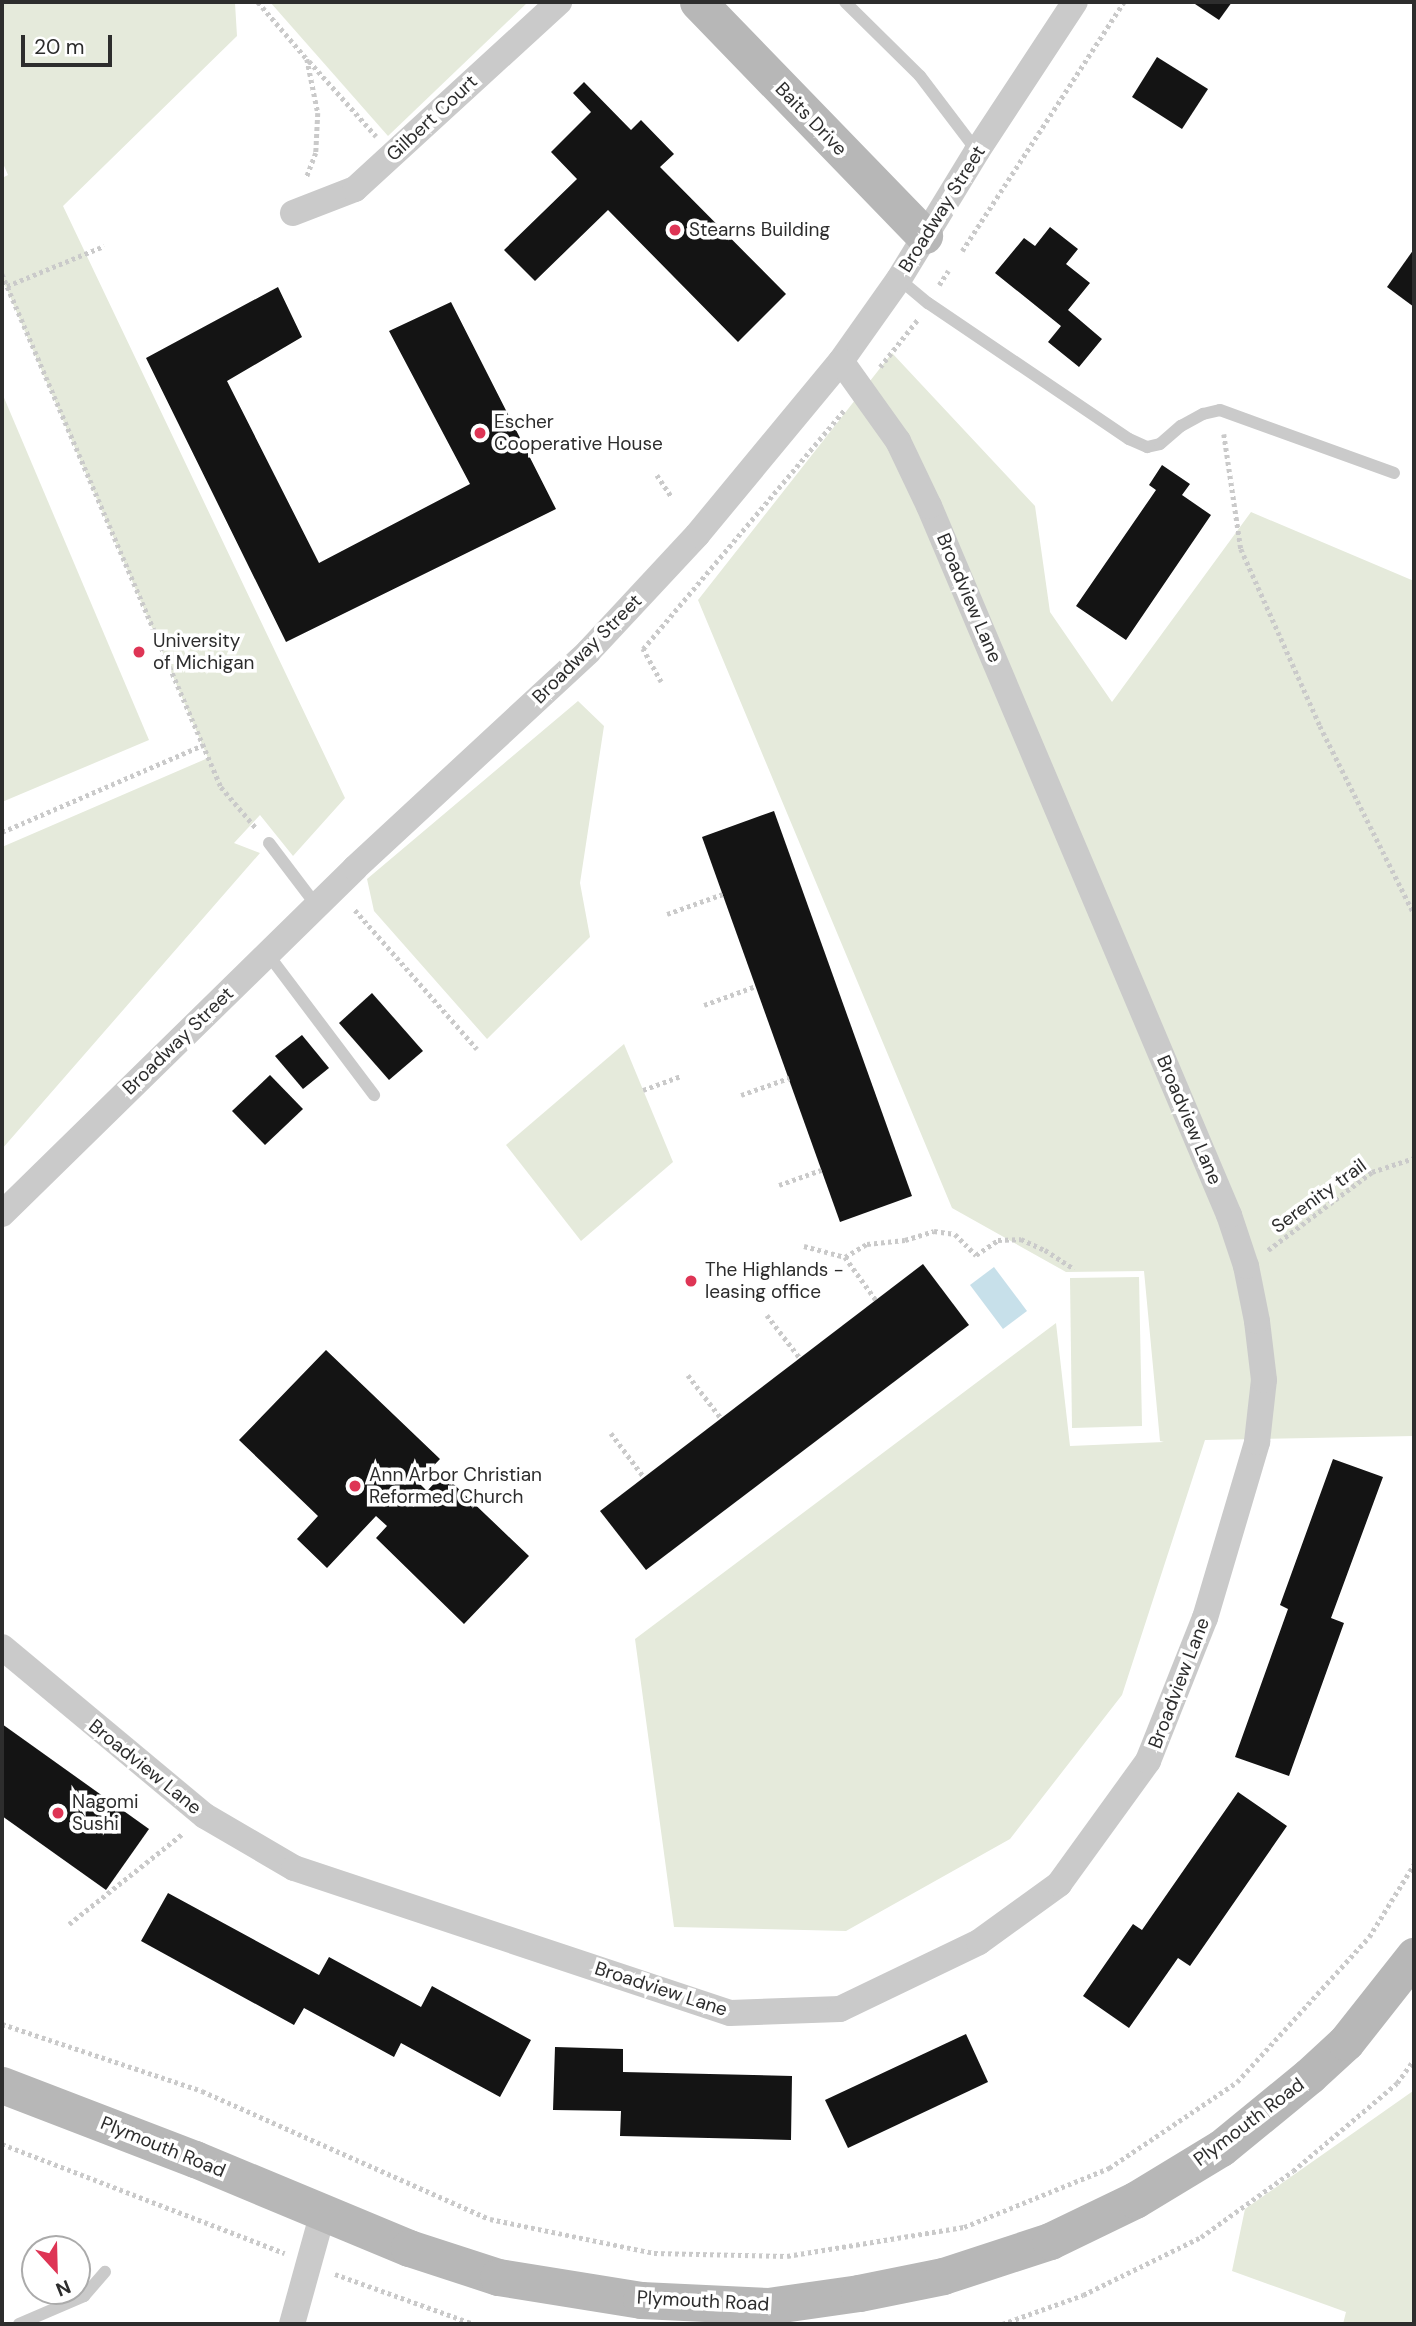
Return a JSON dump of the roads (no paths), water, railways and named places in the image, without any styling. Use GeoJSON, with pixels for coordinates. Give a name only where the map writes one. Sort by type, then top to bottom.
{"type":"FeatureCollection","features":[{"type":"Feature","properties":{"kind":"main road","name":"Baits Drive"},"geometry":{"type":"LineString","coordinates":[[698,2],[924,235]]}},
{"type":"Feature","properties":{"kind":"main road","name":"Plymouth Road"},"geometry":{"type":"LineString","coordinates":[[2,2085],[409,2248],[498,2277],[641,2300],[779,2314],[859,2293],[943,2276],[1051,2241],[1135,2200],[1221,2148],[1309,2076],[1346,2042],[1414,1956]]}},
{"type":"Feature","properties":{"kind":"street","name":"Gilbert Court"},"geometry":{"type":"LineString","coordinates":[[293,213],[355,189],[559,2]]}},
{"type":"Feature","properties":{"kind":"street","name":"Broadway Street"},"geometry":{"type":"LineString","coordinates":[[2,1214],[316,905],[588,652],[697,535],[841,361],[899,279],[977,151],[1075,2]]}},
{"type":"Feature","properties":{"kind":"street","name":"Broadview Lane"},"geometry":{"type":"LineString","coordinates":[[2,1647],[205,1816],[294,1868],[730,2013],[840,2009],[979,1942],[1059,1884],[1149,1762],[1205,1618],[1256,1442],[1264,1380],[1257,1321],[1246,1266],[1229,1215],[929,506],[898,441],[841,361]]}},
{"type":"Feature","properties":{"kind":"street"},"geometry":{"type":"LineString","coordinates":[[292,2324],[323,2212]]}},
{"type":"Feature","properties":{"kind":"lane"},"geometry":{"type":"LineString","coordinates":[[845,2],[920,76],[977,151]]}},
{"type":"Feature","properties":{"kind":"lane"},"geometry":{"type":"LineString","coordinates":[[899,279],[928,303],[1107,424],[1147,447],[1160,444],[1181,426],[1203,414],[1220,411],[1394,473]]}},
{"type":"Feature","properties":{"kind":"lane"},"geometry":{"type":"LineString","coordinates":[[269,844],[316,905]]}},
{"type":"Feature","properties":{"kind":"lane"},"geometry":{"type":"LineString","coordinates":[[267,953],[374,1095]]}},
{"type":"Feature","properties":{"kind":"lane"},"geometry":{"type":"LineString","coordinates":[[19,2324],[84,2296],[105,2272]]}},
{"type":"Feature","properties":{"kind":"water"},"geometry":{"type":"Polygon","coordinates":[[[994,1267],[1027,1311],[1003,1329],[970,1285],[994,1267]]]}},
{"type":"Feature","properties":{"kind":"place","name":"Stearns Building"},"geometry":{"type":"Point","coordinates":[675,230]}},
{"type":"Feature","properties":{"kind":"place","name":"Escher Cooperative House"},"geometry":{"type":"Point","coordinates":[480,433]}},
{"type":"Feature","properties":{"kind":"place","name":"University of Michigan"},"geometry":{"type":"Point","coordinates":[139,652]}},
{"type":"Feature","properties":{"kind":"place","name":"The Highlands - leasing office"},"geometry":{"type":"Point","coordinates":[691,1281]}},
{"type":"Feature","properties":{"kind":"place","name":"Ann Arbor Christian Reformed Church"},"geometry":{"type":"Point","coordinates":[355,1486]}},
{"type":"Feature","properties":{"kind":"place","name":"Nagomi Sushi"},"geometry":{"type":"Point","coordinates":[58,1813]}}]}
